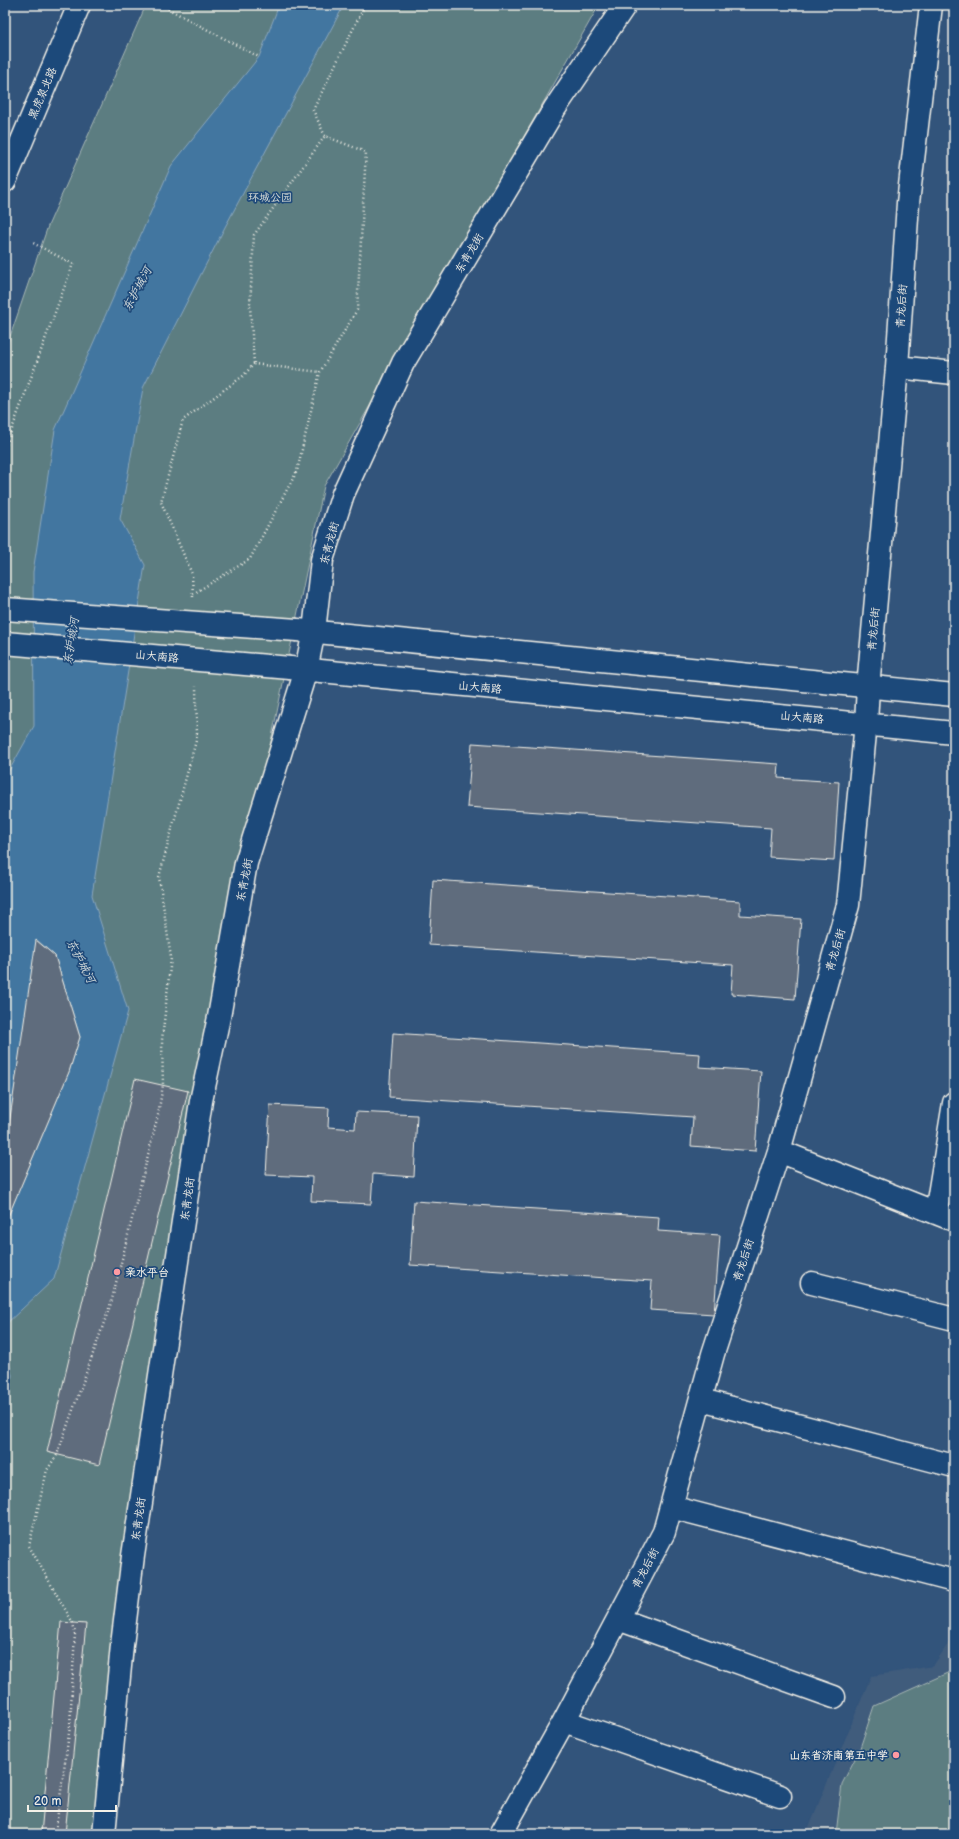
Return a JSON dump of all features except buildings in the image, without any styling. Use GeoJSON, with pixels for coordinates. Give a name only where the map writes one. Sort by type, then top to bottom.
{"type":"FeatureCollection","features":[{"type":"Feature","properties":{"kind":"street","name":"黑虎泉北路"},"geometry":{"type":"LineString","coordinates":[[5,181],[79,5]]}},
{"type":"Feature","properties":{"kind":"street","name":"东青龙街"},"geometry":{"type":"LineString","coordinates":[[104,1834],[118,1676],[132,1564],[201,1101],[219,1017],[246,863],[298,669],[322,560],[343,494],[403,362],[556,108],[625,5]]}},
{"type":"Feature","properties":{"kind":"street","name":"青龙后街"},"geometry":{"type":"LineString","coordinates":[[501,1834],[564,1721],[664,1532],[713,1354],[779,1151],[848,905],[866,723],[868,686],[897,367],[908,203],[931,5]]}},
{"type":"Feature","properties":{"kind":"street"},"geometry":{"type":"LineString","coordinates":[[897,367],[954,373]]}},
{"type":"Feature","properties":{"kind":"street"},"geometry":{"type":"LineString","coordinates":[[5,608],[306,631],[954,695]]}},
{"type":"Feature","properties":{"kind":"street","name":"山大南路"},"geometry":{"type":"LineString","coordinates":[[5,643],[298,669],[866,723],[954,733]]}},
{"type":"Feature","properties":{"kind":"street"},"geometry":{"type":"LineString","coordinates":[[779,1151],[945,1217],[954,1103]]}},
{"type":"Feature","properties":{"kind":"street"},"geometry":{"type":"LineString","coordinates":[[812,1283],[954,1319]]}},
{"type":"Feature","properties":{"kind":"street"},"geometry":{"type":"LineString","coordinates":[[701,1400],[954,1466]]}},
{"type":"Feature","properties":{"kind":"street"},"geometry":{"type":"LineString","coordinates":[[671,1507],[954,1581]]}},
{"type":"Feature","properties":{"kind":"street"},"geometry":{"type":"LineString","coordinates":[[618,1620],[834,1697]]}},
{"type":"Feature","properties":{"kind":"street"},"geometry":{"type":"LineString","coordinates":[[564,1721],[780,1796]]}},
{"type":"Feature","properties":{"kind":"path"},"geometry":{"type":"LineString","coordinates":[[161,5],[259,57]]}},
{"type":"Feature","properties":{"kind":"path"},"geometry":{"type":"LineString","coordinates":[[193,594],[250,559],[297,471],[320,372],[357,310],[366,152],[325,136],[313,110],[365,5]]}},
{"type":"Feature","properties":{"kind":"path"},"geometry":{"type":"LineString","coordinates":[[193,602],[192,574],[160,502],[183,420],[243,376],[254,364],[250,306],[254,235],[325,136]]}},
{"type":"Feature","properties":{"kind":"path"},"geometry":{"type":"LineString","coordinates":[[5,448],[73,264],[31,242]]}},
{"type":"Feature","properties":{"kind":"path"},"geometry":{"type":"LineString","coordinates":[[254,364],[320,372]]}},
{"type":"Feature","properties":{"kind":"path"},"geometry":{"type":"LineString","coordinates":[[55,1834],[70,1726],[75,1633],[73,1623],[29,1546],[47,1470],[57,1455],[111,1303],[158,1116],[163,1085],[162,1040],[171,958],[160,877],[197,737],[196,681]]}},
{"type":"Feature","properties":{"kind":"shaded area"},"geometry":{"type":"Polygon","coordinates":[[[951,5],[954,5],[954,172],[951,172],[951,5]]]}},
{"type":"Feature","properties":{"kind":"shaded area","name":"山东省济南第五中学"},"geometry":{"type":"Polygon","coordinates":[[[954,1635],[954,1834],[806,1834],[871,1676],[933,1666],[954,1635]]]}},
{"type":"Feature","properties":{"kind":"green space","name":"环城公园"},"geometry":{"type":"Polygon","coordinates":[[[146,5],[595,5],[598,7],[324,486],[214,1015],[103,1834],[5,1834],[5,351],[48,226],[146,5]]]}},
{"type":"Feature","properties":{"kind":"green space","name":"山东省济南第五中学"},"geometry":{"type":"Polygon","coordinates":[[[954,1670],[954,1834],[836,1834],[842,1784],[859,1751],[874,1706],[954,1670]]]}},
{"type":"Feature","properties":{"kind":"water","name":"东护城河"},"geometry":{"type":"Polygon","coordinates":[[[279,5],[344,5],[225,227],[143,388],[120,519],[145,565],[92,895],[128,1011],[54,1279],[5,1325],[5,1218],[7,1219],[69,1072],[80,1037],[55,956],[37,940],[5,1152],[5,778],[34,726],[33,572],[55,430],[171,166],[259,57],[279,5]]]}},
{"type":"Feature","properties":{"kind":"water"},"geometry":{"type":"Polygon","coordinates":[[[5,1348],[12,1375],[5,1430],[5,1348]]]}},
{"type":"Feature","properties":{"kind":"place","name":"亲水平台"},"geometry":{"type":"Point","coordinates":[117,1272]}},
{"type":"Feature","properties":{"kind":"place","name":"山东省济南第五中学"},"geometry":{"type":"Point","coordinates":[896,1755]}}]}
